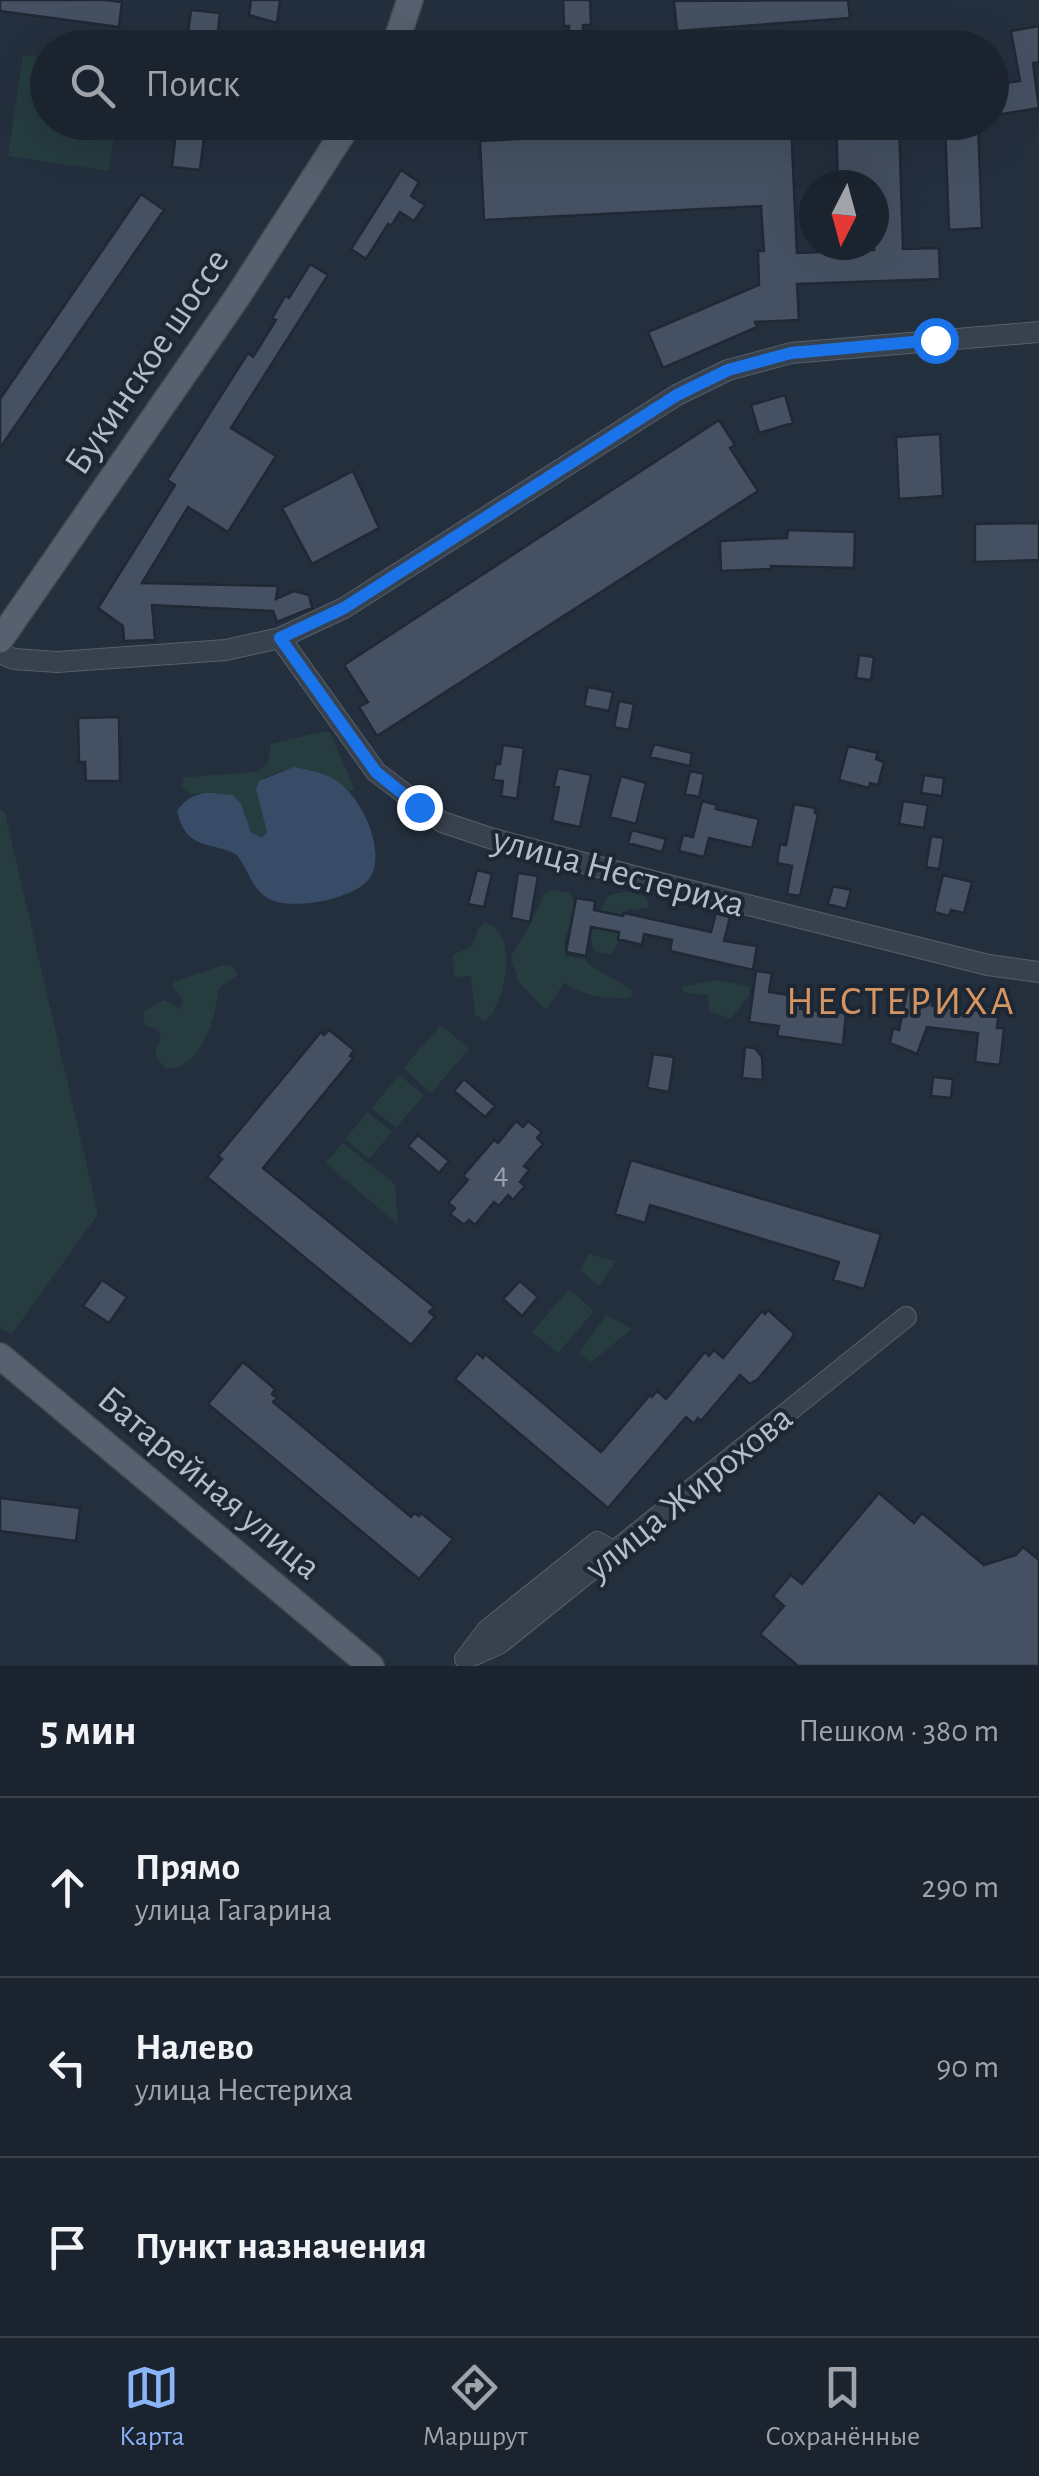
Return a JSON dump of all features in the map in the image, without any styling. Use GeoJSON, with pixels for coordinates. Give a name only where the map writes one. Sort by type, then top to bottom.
{"type":"FeatureCollection","features":[{"type":"Feature","properties":{"kind":"main road"},"geometry":{"type":"LineString","coordinates":[[400,30],[410,0]]}},
{"type":"Feature","properties":{"kind":"main road","name":"Букинское шоссе"},"geometry":{"type":"LineString","coordinates":[[0,640],[236,299],[338,140]]}},
{"type":"Feature","properties":{"kind":"main road","name":"Батарейная улица"},"geometry":{"type":"LineString","coordinates":[[0,1356],[371,1666]]}},
{"type":"Feature","properties":{"kind":"street"},"geometry":{"type":"LineString","coordinates":[[0,654],[14,659],[57,662],[226,650],[280,638],[344,608],[677,395],[728,370],[791,353],[1039,332]]}},
{"type":"Feature","properties":{"kind":"street","name":"улица Нестериха"},"geometry":{"type":"LineString","coordinates":[[280,638],[376,772],[442,822],[660,883],[988,964],[1039,972]]}},
{"type":"Feature","properties":{"kind":"street","name":"улица Жирохова"},"geometry":{"type":"LineString","coordinates":[[461,1662],[486,1630],[606,1547],[906,1317]]}},
{"type":"Feature","properties":{"kind":"green space"},"geometry":{"type":"Polygon","coordinates":[[[23,55],[30,56],[30,140],[114,140],[109,171],[8,156],[23,55]]]}},
{"type":"Feature","properties":{"kind":"green space"},"geometry":{"type":"Polygon","coordinates":[[[330,732],[354,788],[350,792],[312,770],[291,769],[265,778],[257,786],[267,832],[262,838],[251,832],[241,804],[199,793],[190,795],[182,787],[184,778],[257,772],[268,763],[271,744],[330,732]]]}},
{"type":"Feature","properties":{"kind":"green space"},"geometry":{"type":"Polygon","coordinates":[[[0,809],[5,813],[98,1214],[11,1335],[0,1327],[0,809]]]}},
{"type":"Feature","properties":{"kind":"green space"},"geometry":{"type":"Polygon","coordinates":[[[550,890],[569,893],[576,905],[564,943],[566,956],[584,959],[632,990],[631,997],[596,996],[564,983],[544,1008],[518,981],[511,956],[550,890]]]}},
{"type":"Feature","properties":{"kind":"green space"},"geometry":{"type":"Polygon","coordinates":[[[626,891],[645,896],[648,908],[627,910],[620,921],[618,944],[610,954],[595,951],[591,937],[597,917],[608,896],[626,891]]]}},
{"type":"Feature","properties":{"kind":"green space"},"geometry":{"type":"Polygon","coordinates":[[[484,923],[495,928],[506,953],[503,986],[492,1014],[485,1021],[475,1015],[471,976],[454,977],[453,955],[472,946],[484,923]]]}},
{"type":"Feature","properties":{"kind":"green space"},"geometry":{"type":"Polygon","coordinates":[[[224,965],[234,967],[238,975],[219,988],[205,1039],[189,1060],[166,1069],[155,1055],[160,1033],[145,1026],[143,1012],[164,1000],[180,1009],[183,1001],[172,985],[175,981],[224,965]]]}},
{"type":"Feature","properties":{"kind":"green space"},"geometry":{"type":"Polygon","coordinates":[[[719,980],[751,987],[731,1019],[709,1011],[708,995],[685,993],[682,989],[719,980]]]}},
{"type":"Feature","properties":{"kind":"green space"},"geometry":{"type":"Polygon","coordinates":[[[441,1025],[469,1049],[431,1093],[403,1068],[441,1025]]]}},
{"type":"Feature","properties":{"kind":"green space"},"geometry":{"type":"Polygon","coordinates":[[[399,1075],[424,1095],[396,1128],[372,1108],[399,1075]]]}},
{"type":"Feature","properties":{"kind":"green space"},"geometry":{"type":"Polygon","coordinates":[[[368,1112],[392,1132],[369,1159],[345,1139],[368,1112]]]}},
{"type":"Feature","properties":{"kind":"green space"},"geometry":{"type":"Polygon","coordinates":[[[343,1143],[395,1184],[398,1224],[325,1163],[343,1143]]]}},
{"type":"Feature","properties":{"kind":"green space"},"geometry":{"type":"Polygon","coordinates":[[[589,1254],[616,1261],[599,1286],[580,1270],[589,1254]]]}},
{"type":"Feature","properties":{"kind":"green space"},"geometry":{"type":"Polygon","coordinates":[[[569,1289],[594,1311],[558,1353],[532,1332],[569,1289]]]}},
{"type":"Feature","properties":{"kind":"green space"},"geometry":{"type":"Polygon","coordinates":[[[606,1315],[632,1329],[591,1362],[579,1353],[606,1315]]]}},
{"type":"Feature","properties":{"kind":"water"},"geometry":{"type":"Polygon","coordinates":[[[294,767],[337,781],[355,799],[369,824],[375,852],[371,876],[338,897],[305,903],[276,902],[256,888],[236,854],[199,842],[181,824],[177,811],[195,795],[233,795],[241,804],[251,832],[262,838],[267,832],[256,789],[259,781],[294,767]]]}},
{"type":"Feature","properties":{"kind":"building"},"geometry":{"type":"Polygon","coordinates":[[[0,0],[122,2],[119,27],[0,11],[0,0]]]}},
{"type":"Feature","properties":{"kind":"building"},"geometry":{"type":"Polygon","coordinates":[[[251,0],[280,0],[277,23],[249,15],[251,0]]]}},
{"type":"Feature","properties":{"kind":"building"},"geometry":{"type":"Polygon","coordinates":[[[563,0],[590,0],[591,25],[583,25],[583,30],[564,26],[563,0]]]}},
{"type":"Feature","properties":{"kind":"building"},"geometry":{"type":"Polygon","coordinates":[[[848,0],[850,18],[677,30],[674,1],[848,0]]]}},
{"type":"Feature","properties":{"kind":"building"},"geometry":{"type":"Polygon","coordinates":[[[191,10],[220,13],[218,30],[188,30],[191,10]]]}},
{"type":"Feature","properties":{"kind":"building"},"geometry":{"type":"Polygon","coordinates":[[[1039,26],[1039,62],[1033,63],[1039,108],[1009,113],[1009,83],[1020,81],[1011,31],[1039,26]]]}},
{"type":"Feature","properties":{"kind":"building"},"geometry":{"type":"Polygon","coordinates":[[[175,140],[204,140],[200,170],[172,167],[175,140]]]}},
{"type":"Feature","properties":{"kind":"building"},"geometry":{"type":"Polygon","coordinates":[[[792,140],[799,260],[889,260],[889,170],[838,170],[837,140],[900,140],[903,249],[939,248],[940,279],[797,284],[799,320],[755,322],[757,327],[663,368],[648,332],[759,285],[758,251],[764,251],[761,206],[484,220],[480,141],[792,140]]]}},
{"type":"Feature","properties":{"kind":"building"},"geometry":{"type":"Polygon","coordinates":[[[946,140],[979,140],[982,228],[949,230],[946,140]]]}},
{"type":"Feature","properties":{"kind":"building"},"geometry":{"type":"Polygon","coordinates":[[[401,170],[419,182],[411,196],[425,205],[414,221],[400,212],[366,259],[351,249],[401,170]]]}},
{"type":"Feature","properties":{"kind":"building"},"geometry":{"type":"Polygon","coordinates":[[[141,194],[164,210],[0,448],[0,399],[141,194]]]}},
{"type":"Feature","properties":{"kind":"building"},"geometry":{"type":"Polygon","coordinates":[[[310,264],[328,275],[231,428],[276,456],[228,532],[188,507],[142,583],[278,586],[276,599],[294,591],[309,595],[312,608],[277,622],[273,611],[152,605],[155,640],[124,641],[123,626],[98,608],[175,485],[167,480],[248,353],[253,357],[276,320],[272,318],[285,296],[289,298],[310,264]]]}},
{"type":"Feature","properties":{"kind":"building"},"geometry":{"type":"Polygon","coordinates":[[[785,395],[793,423],[759,433],[751,405],[785,395]]]}},
{"type":"Feature","properties":{"kind":"building"},"geometry":{"type":"Polygon","coordinates":[[[719,420],[735,445],[730,448],[758,491],[377,736],[359,707],[368,702],[344,665],[719,420]]]}},
{"type":"Feature","properties":{"kind":"building"},"geometry":{"type":"Polygon","coordinates":[[[940,434],[943,496],[899,499],[896,437],[940,434]]]}},
{"type":"Feature","properties":{"kind":"building"},"geometry":{"type":"Polygon","coordinates":[[[353,471],[379,528],[312,564],[282,508],[353,471]]]}},
{"type":"Feature","properties":{"kind":"building"},"geometry":{"type":"Polygon","coordinates":[[[1039,523],[1039,560],[975,562],[975,524],[1039,523]]]}},
{"type":"Feature","properties":{"kind":"building"},"geometry":{"type":"Polygon","coordinates":[[[788,530],[855,532],[854,568],[771,566],[721,571],[720,541],[787,538],[788,530]]]}},
{"type":"Feature","properties":{"kind":"building"},"geometry":{"type":"Polygon","coordinates":[[[859,655],[874,657],[871,680],[856,678],[859,655]]]}},
{"type":"Feature","properties":{"kind":"building"},"geometry":{"type":"Polygon","coordinates":[[[588,687],[613,692],[609,711],[584,706],[588,687]]]}},
{"type":"Feature","properties":{"kind":"building"},"geometry":{"type":"Polygon","coordinates":[[[619,701],[634,704],[629,730],[614,727],[619,701]]]}},
{"type":"Feature","properties":{"kind":"building"},"geometry":{"type":"Polygon","coordinates":[[[119,717],[120,781],[86,781],[85,762],[79,762],[78,718],[119,717]]]}},
{"type":"Feature","properties":{"kind":"building"},"geometry":{"type":"Polygon","coordinates":[[[654,744],[692,753],[690,766],[650,757],[654,744]]]}},
{"type":"Feature","properties":{"kind":"building"},"geometry":{"type":"Polygon","coordinates":[[[503,745],[524,748],[517,799],[501,796],[503,781],[493,780],[503,745]]]}},
{"type":"Feature","properties":{"kind":"building"},"geometry":{"type":"Polygon","coordinates":[[[848,746],[878,753],[876,759],[884,762],[878,785],[870,783],[869,788],[839,780],[848,746]]]}},
{"type":"Feature","properties":{"kind":"building"},"geometry":{"type":"Polygon","coordinates":[[[558,768],[591,775],[580,827],[552,821],[559,787],[554,786],[558,768]]]}},
{"type":"Feature","properties":{"kind":"building"},"geometry":{"type":"Polygon","coordinates":[[[690,771],[704,774],[699,797],[685,794],[690,771]]]}},
{"type":"Feature","properties":{"kind":"building"},"geometry":{"type":"Polygon","coordinates":[[[924,775],[944,778],[942,796],[921,793],[924,775]]]}},
{"type":"Feature","properties":{"kind":"building"},"geometry":{"type":"Polygon","coordinates":[[[621,776],[646,783],[636,824],[610,817],[621,776]]]}},
{"type":"Feature","properties":{"kind":"building"},"geometry":{"type":"Polygon","coordinates":[[[702,801],[717,805],[716,809],[759,819],[752,848],[709,838],[704,857],[679,851],[683,835],[693,837],[702,801]]]}},
{"type":"Feature","properties":{"kind":"building"},"geometry":{"type":"Polygon","coordinates":[[[903,801],[928,805],[924,828],[899,824],[903,801]]]}},
{"type":"Feature","properties":{"kind":"building"},"geometry":{"type":"Polygon","coordinates":[[[794,804],[815,808],[818,814],[800,896],[787,894],[792,866],[777,863],[780,844],[786,845],[794,804]]]}},
{"type":"Feature","properties":{"kind":"building"},"geometry":{"type":"Polygon","coordinates":[[[632,830],[666,839],[662,852],[628,843],[632,830]]]}},
{"type":"Feature","properties":{"kind":"building"},"geometry":{"type":"Polygon","coordinates":[[[931,836],[944,838],[939,869],[926,867],[931,836]]]}},
{"type":"Feature","properties":{"kind":"building"},"geometry":{"type":"Polygon","coordinates":[[[477,870],[492,874],[484,907],[468,904],[477,870]]]}},
{"type":"Feature","properties":{"kind":"building"},"geometry":{"type":"Polygon","coordinates":[[[518,873],[538,876],[530,922],[511,918],[518,873]]]}},
{"type":"Feature","properties":{"kind":"building"},"geometry":{"type":"Polygon","coordinates":[[[943,875],[972,882],[964,913],[951,910],[949,916],[934,912],[943,875]]]}},
{"type":"Feature","properties":{"kind":"building"},"geometry":{"type":"Polygon","coordinates":[[[833,886],[851,890],[846,909],[828,904],[833,886]]]}},
{"type":"Feature","properties":{"kind":"building"},"geometry":{"type":"Polygon","coordinates":[[[576,898],[595,901],[594,910],[711,932],[716,913],[730,917],[724,941],[757,946],[753,970],[670,951],[672,940],[644,934],[642,945],[618,939],[619,932],[591,927],[586,956],[566,952],[576,898]]]}},
{"type":"Feature","properties":{"kind":"building"},"geometry":{"type":"Polygon","coordinates":[[[756,971],[772,973],[769,992],[802,997],[800,1009],[846,1013],[843,1045],[777,1036],[779,1026],[749,1022],[756,971]]]}},
{"type":"Feature","properties":{"kind":"building"},"geometry":{"type":"Polygon","coordinates":[[[908,987],[935,992],[932,1006],[983,1011],[983,1006],[999,1008],[997,1028],[1004,1028],[1000,1065],[975,1062],[978,1033],[927,1027],[917,1054],[890,1043],[893,1028],[899,1030],[908,987]]]}},
{"type":"Feature","properties":{"kind":"building"},"geometry":{"type":"Polygon","coordinates":[[[329,1030],[354,1050],[350,1056],[353,1058],[263,1168],[434,1307],[429,1312],[435,1317],[411,1345],[207,1177],[222,1159],[218,1156],[321,1032],[324,1035],[329,1030]]]}},
{"type":"Feature","properties":{"kind":"building"},"geometry":{"type":"Polygon","coordinates":[[[745,1047],[755,1048],[762,1057],[763,1080],[742,1078],[745,1047]]]}},
{"type":"Feature","properties":{"kind":"building"},"geometry":{"type":"Polygon","coordinates":[[[653,1054],[674,1057],[669,1092],[647,1088],[653,1054]]]}},
{"type":"Feature","properties":{"kind":"building"},"geometry":{"type":"Polygon","coordinates":[[[933,1077],[953,1079],[951,1098],[931,1096],[933,1077]]]}},
{"type":"Feature","properties":{"kind":"building"},"geometry":{"type":"Polygon","coordinates":[[[464,1079],[495,1106],[485,1117],[454,1091],[464,1079]]]}},
{"type":"Feature","properties":{"kind":"building"},"geometry":{"type":"Polygon","coordinates":[[[516,1121],[523,1127],[528,1121],[542,1132],[537,1138],[543,1144],[524,1166],[529,1170],[520,1182],[525,1186],[513,1200],[508,1195],[499,1206],[494,1202],[475,1225],[469,1220],[464,1225],[450,1214],[455,1208],[448,1203],[468,1180],[463,1176],[516,1121]]]}},
{"type":"Feature","properties":{"kind":"building"},"geometry":{"type":"Polygon","coordinates":[[[418,1135],[449,1161],[439,1173],[408,1146],[418,1135]]]}},
{"type":"Feature","properties":{"kind":"building"},"geometry":{"type":"Polygon","coordinates":[[[631,1160],[881,1234],[864,1289],[833,1280],[839,1262],[667,1210],[650,1205],[645,1223],[615,1214],[631,1160]]]}},
{"type":"Feature","properties":{"kind":"building"},"geometry":{"type":"Polygon","coordinates":[[[102,1280],[127,1297],[109,1323],[83,1306],[102,1280]]]}},
{"type":"Feature","properties":{"kind":"building"},"geometry":{"type":"Polygon","coordinates":[[[520,1281],[538,1297],[522,1316],[503,1299],[520,1281]]]}},
{"type":"Feature","properties":{"kind":"building"},"geometry":{"type":"Polygon","coordinates":[[[768,1310],[794,1333],[792,1338],[758,1379],[750,1384],[740,1375],[701,1421],[698,1418],[694,1424],[686,1417],[608,1508],[455,1379],[477,1353],[483,1358],[485,1354],[601,1452],[650,1395],[657,1391],[666,1399],[705,1352],[709,1356],[714,1350],[723,1358],[762,1311],[765,1314],[768,1310]]]}},
{"type":"Feature","properties":{"kind":"building"},"geometry":{"type":"Polygon","coordinates":[[[243,1362],[275,1389],[272,1394],[277,1398],[273,1402],[411,1517],[421,1513],[453,1539],[419,1579],[208,1404],[243,1362]]]}},
{"type":"Feature","properties":{"kind":"building"},"geometry":{"type":"Polygon","coordinates":[[[879,1493],[914,1523],[922,1513],[984,1565],[1016,1555],[1023,1547],[1039,1560],[1039,1666],[798,1666],[760,1634],[784,1606],[773,1596],[791,1575],[802,1584],[879,1493]]]}},
{"type":"Feature","properties":{"kind":"building"},"geometry":{"type":"Polygon","coordinates":[[[0,1498],[80,1508],[76,1541],[0,1531],[0,1498]]]}},
{"type":"Feature","properties":{"kind":"district","name":"НЕСТЕРИХА"},"geometry":{"type":"Point","coordinates":[901,1000]}},
{"type":"Feature","properties":{"kind":"route"},"geometry":{"type":"LineString","coordinates":[[419,807],[376,772],[280,638],[344,608],[677,395],[728,370],[791,353],[935,340]]}}]}
